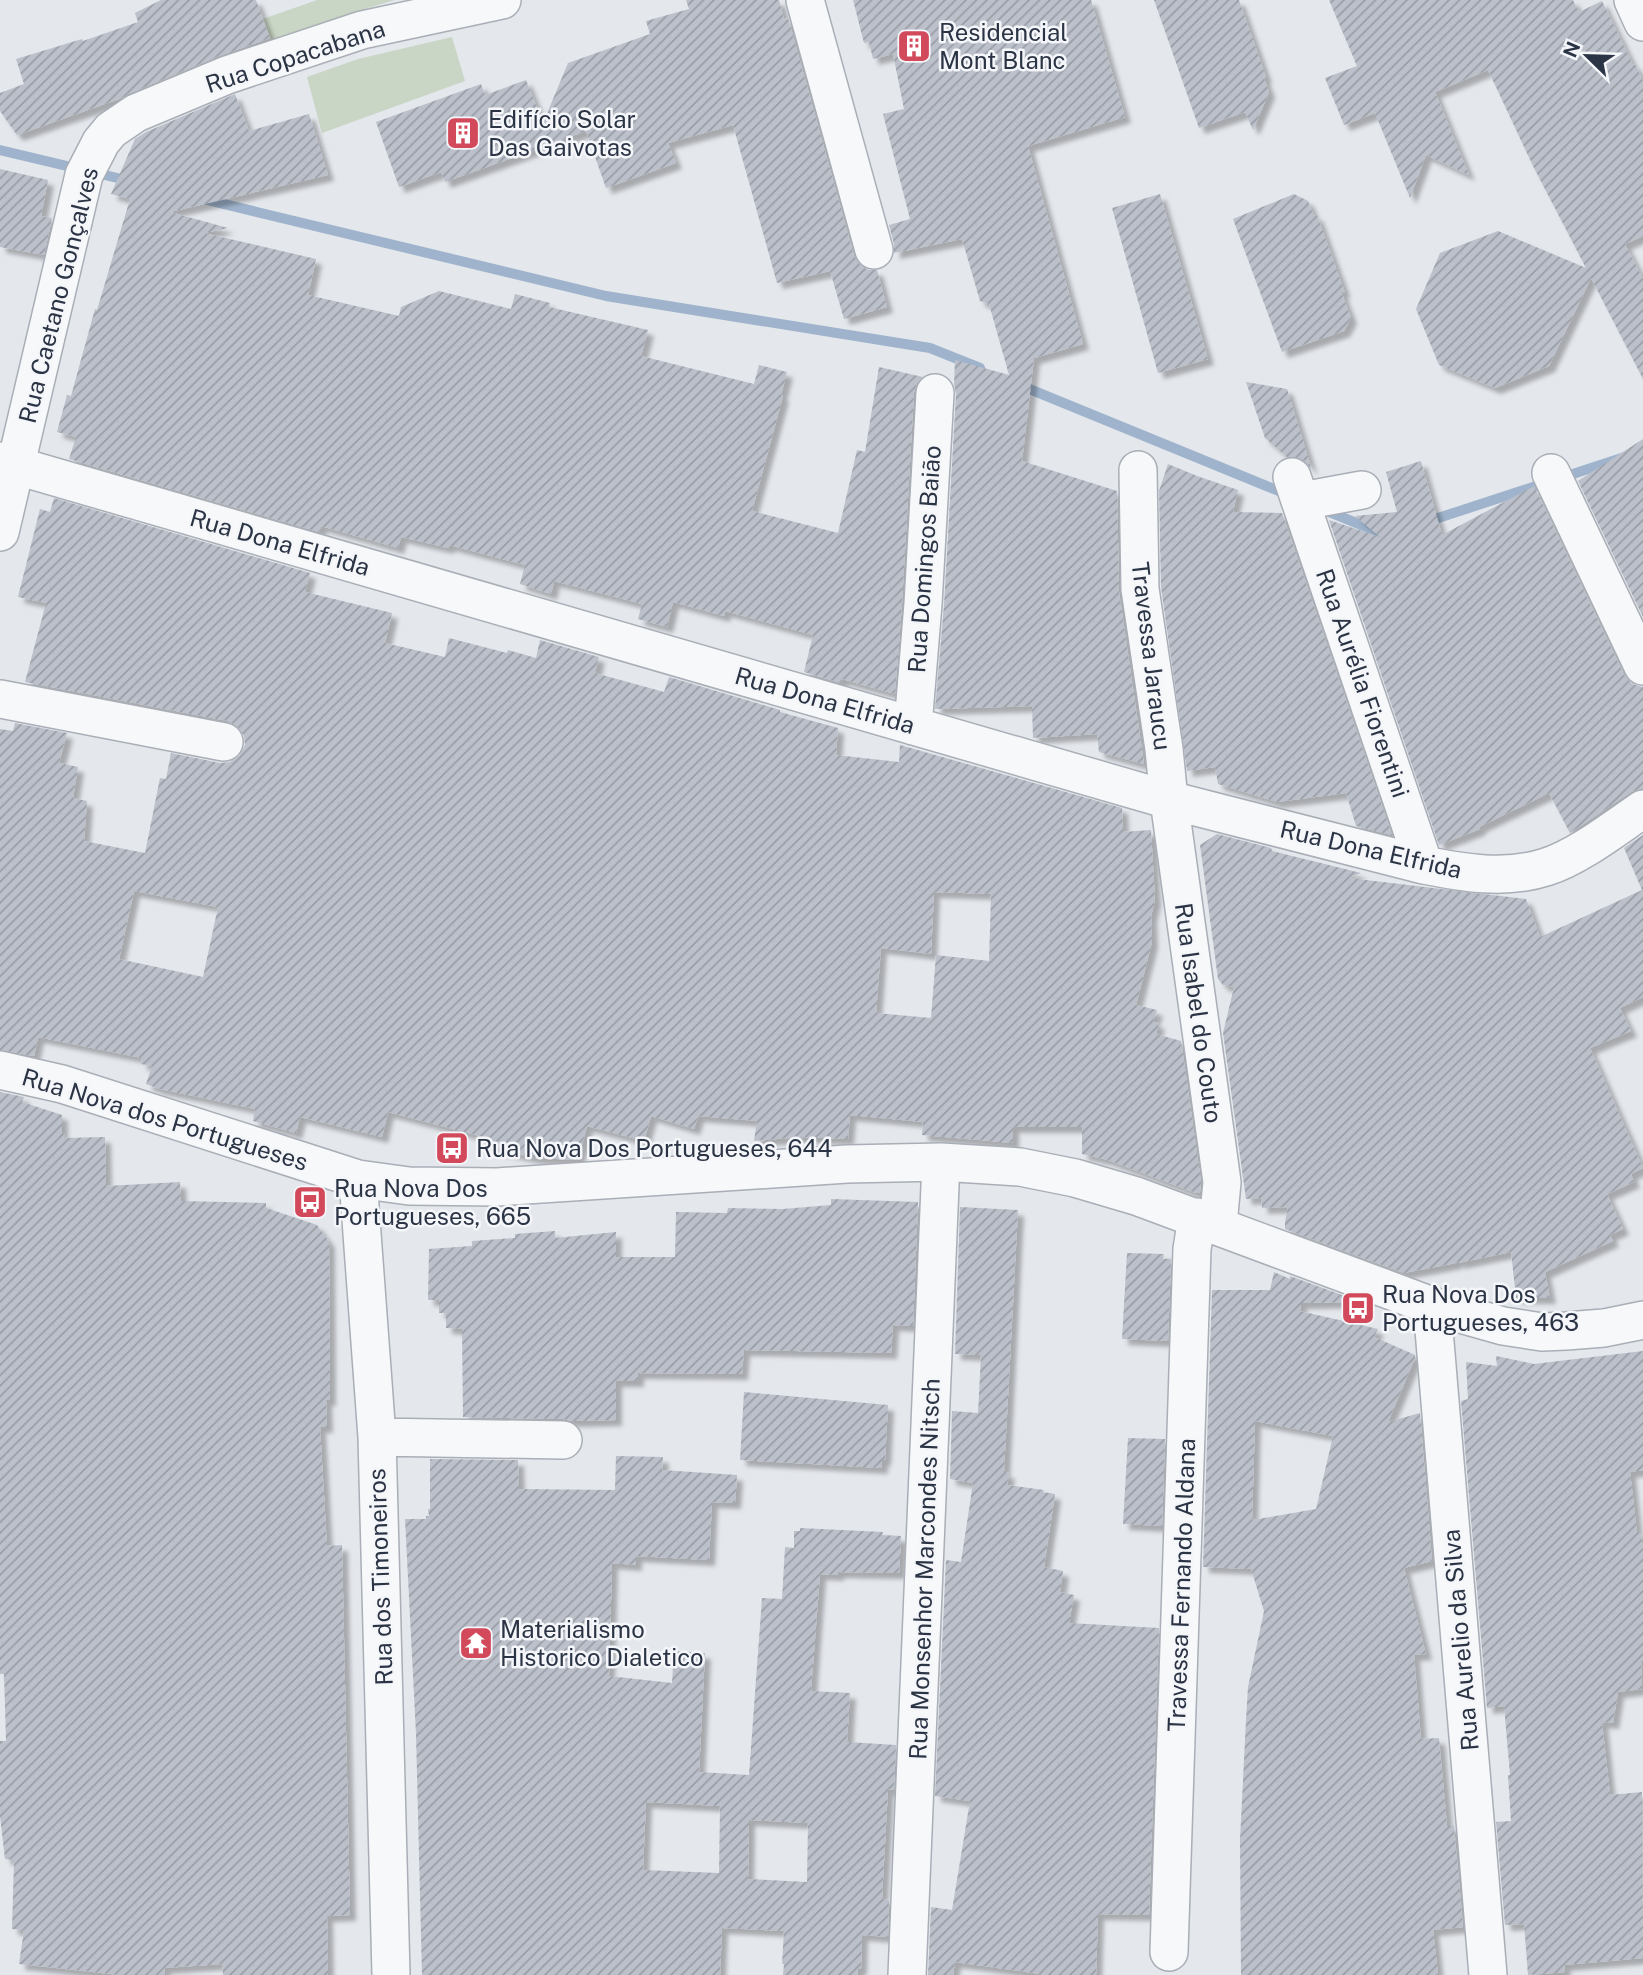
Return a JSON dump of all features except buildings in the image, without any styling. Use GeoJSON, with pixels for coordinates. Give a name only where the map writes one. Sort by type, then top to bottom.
{"type":"FeatureCollection","features":[{"type":"Feature","properties":{"kind":"street","name":"Rua Copacabana"},"geometry":{"type":"LineString","coordinates":[[101,142],[111,130],[136,113],[227,75],[362,30],[502,0]]}},
{"type":"Feature","properties":{"kind":"street"},"geometry":{"type":"LineString","coordinates":[[805,0],[874,250]]}},
{"type":"Feature","properties":{"kind":"street"},"geometry":{"type":"LineString","coordinates":[[1633,0],[1643,22]]}},
{"type":"Feature","properties":{"kind":"street","name":"Rua Caetano Gonçalves"},"geometry":{"type":"LineString","coordinates":[[0,532],[8,463],[84,176],[101,142]]}},
{"type":"Feature","properties":{"kind":"street","name":"Rua Domingos Baião"},"geometry":{"type":"LineString","coordinates":[[913,726],[935,393]]}},
{"type":"Feature","properties":{"kind":"street","name":"Rua Dona Elfrida"},"geometry":{"type":"LineString","coordinates":[[8,463],[1169,800],[1424,865],[1461,872],[1506,875],[1547,867],[1581,850],[1643,809]]}},
{"type":"Feature","properties":{"kind":"street","name":"Travessa Jaraucu"},"geometry":{"type":"LineString","coordinates":[[1138,470],[1140,589],[1169,800]]}},
{"type":"Feature","properties":{"kind":"street"},"geometry":{"type":"LineString","coordinates":[[1551,473],[1643,666]]}},
{"type":"Feature","properties":{"kind":"street","name":"Rua Aurélia Fiorentini"},"geometry":{"type":"LineString","coordinates":[[1362,490],[1297,489],[1424,865]]}},
{"type":"Feature","properties":{"kind":"street"},"geometry":{"type":"LineString","coordinates":[[0,699],[224,741]]}},
{"type":"Feature","properties":{"kind":"street","name":"Rua Isabel do Couto"},"geometry":{"type":"LineString","coordinates":[[1169,800],[1222,1182],[1207,1221]]}},
{"type":"Feature","properties":{"kind":"street","name":"Rua Nova dos Portugueses"},"geometry":{"type":"LineString","coordinates":[[0,1070],[62,1084],[358,1179],[409,1186],[497,1187],[847,1164],[941,1162],[1020,1167],[1075,1178],[1136,1196],[1432,1306],[1503,1326],[1542,1332],[1604,1328],[1643,1320]]}},
{"type":"Feature","properties":{"kind":"street","name":"Rua Monsenhor Marcondes Nitsch"},"geometry":{"type":"LineString","coordinates":[[907,1975],[941,1162]]}},
{"type":"Feature","properties":{"kind":"street","name":"Rua dos Timoneiros"},"geometry":{"type":"LineString","coordinates":[[358,1179],[377,1437],[391,1975]]}},
{"type":"Feature","properties":{"kind":"street","name":"Travessa Fernando Aldana"},"geometry":{"type":"LineString","coordinates":[[1169,1952],[1191,1262],[1207,1221]]}},
{"type":"Feature","properties":{"kind":"street","name":"Rua Aurelio da Silva"},"geometry":{"type":"LineString","coordinates":[[1432,1306],[1488,1975]]}},
{"type":"Feature","properties":{"kind":"street"},"geometry":{"type":"LineString","coordinates":[[377,1437],[563,1440]]}},
{"type":"Feature","properties":{"kind":"green space"},"geometry":{"type":"Polygon","coordinates":[[[317,0],[395,0],[271,40],[263,19],[317,0]]]}},
{"type":"Feature","properties":{"kind":"green space"},"geometry":{"type":"Polygon","coordinates":[[[452,37],[465,81],[322,133],[307,77],[358,59],[452,37]]]}},
{"type":"Feature","properties":{"kind":"waterway"},"geometry":{"type":"LineString","coordinates":[[0,150],[130,181]]}},
{"type":"Feature","properties":{"kind":"waterway"},"geometry":{"type":"LineString","coordinates":[[203,199],[606,296],[930,348],[980,368]]}},
{"type":"Feature","properties":{"kind":"waterway"},"geometry":{"type":"LineString","coordinates":[[1017,384],[1291,496]]}},
{"type":"Feature","properties":{"kind":"waterway"},"geometry":{"type":"LineString","coordinates":[[1426,522],[1643,451]]}},
{"type":"Feature","properties":{"kind":"waterway"},"geometry":{"type":"LineString","coordinates":[[1322,509],[1381,533]]}},
{"type":"Feature","properties":{"kind":"place","name":"Residencial Mont Blanc"},"geometry":{"type":"Point","coordinates":[914,46]}},
{"type":"Feature","properties":{"kind":"place","name":"Edifício Solar Das Gaivotas"},"geometry":{"type":"Point","coordinates":[463,133]}},
{"type":"Feature","properties":{"kind":"place","name":"Rua Nova Dos Portugueses, 644"},"geometry":{"type":"Point","coordinates":[452,1148]}},
{"type":"Feature","properties":{"kind":"place","name":"Rua Nova Dos Portugueses, 665"},"geometry":{"type":"Point","coordinates":[310,1202]}},
{"type":"Feature","properties":{"kind":"place","name":"Rua Nova Dos Portugueses, 463"},"geometry":{"type":"Point","coordinates":[1358,1308]}},
{"type":"Feature","properties":{"kind":"place","name":"Materialismo Historico Dialetico"},"geometry":{"type":"Point","coordinates":[476,1643]}}]}
